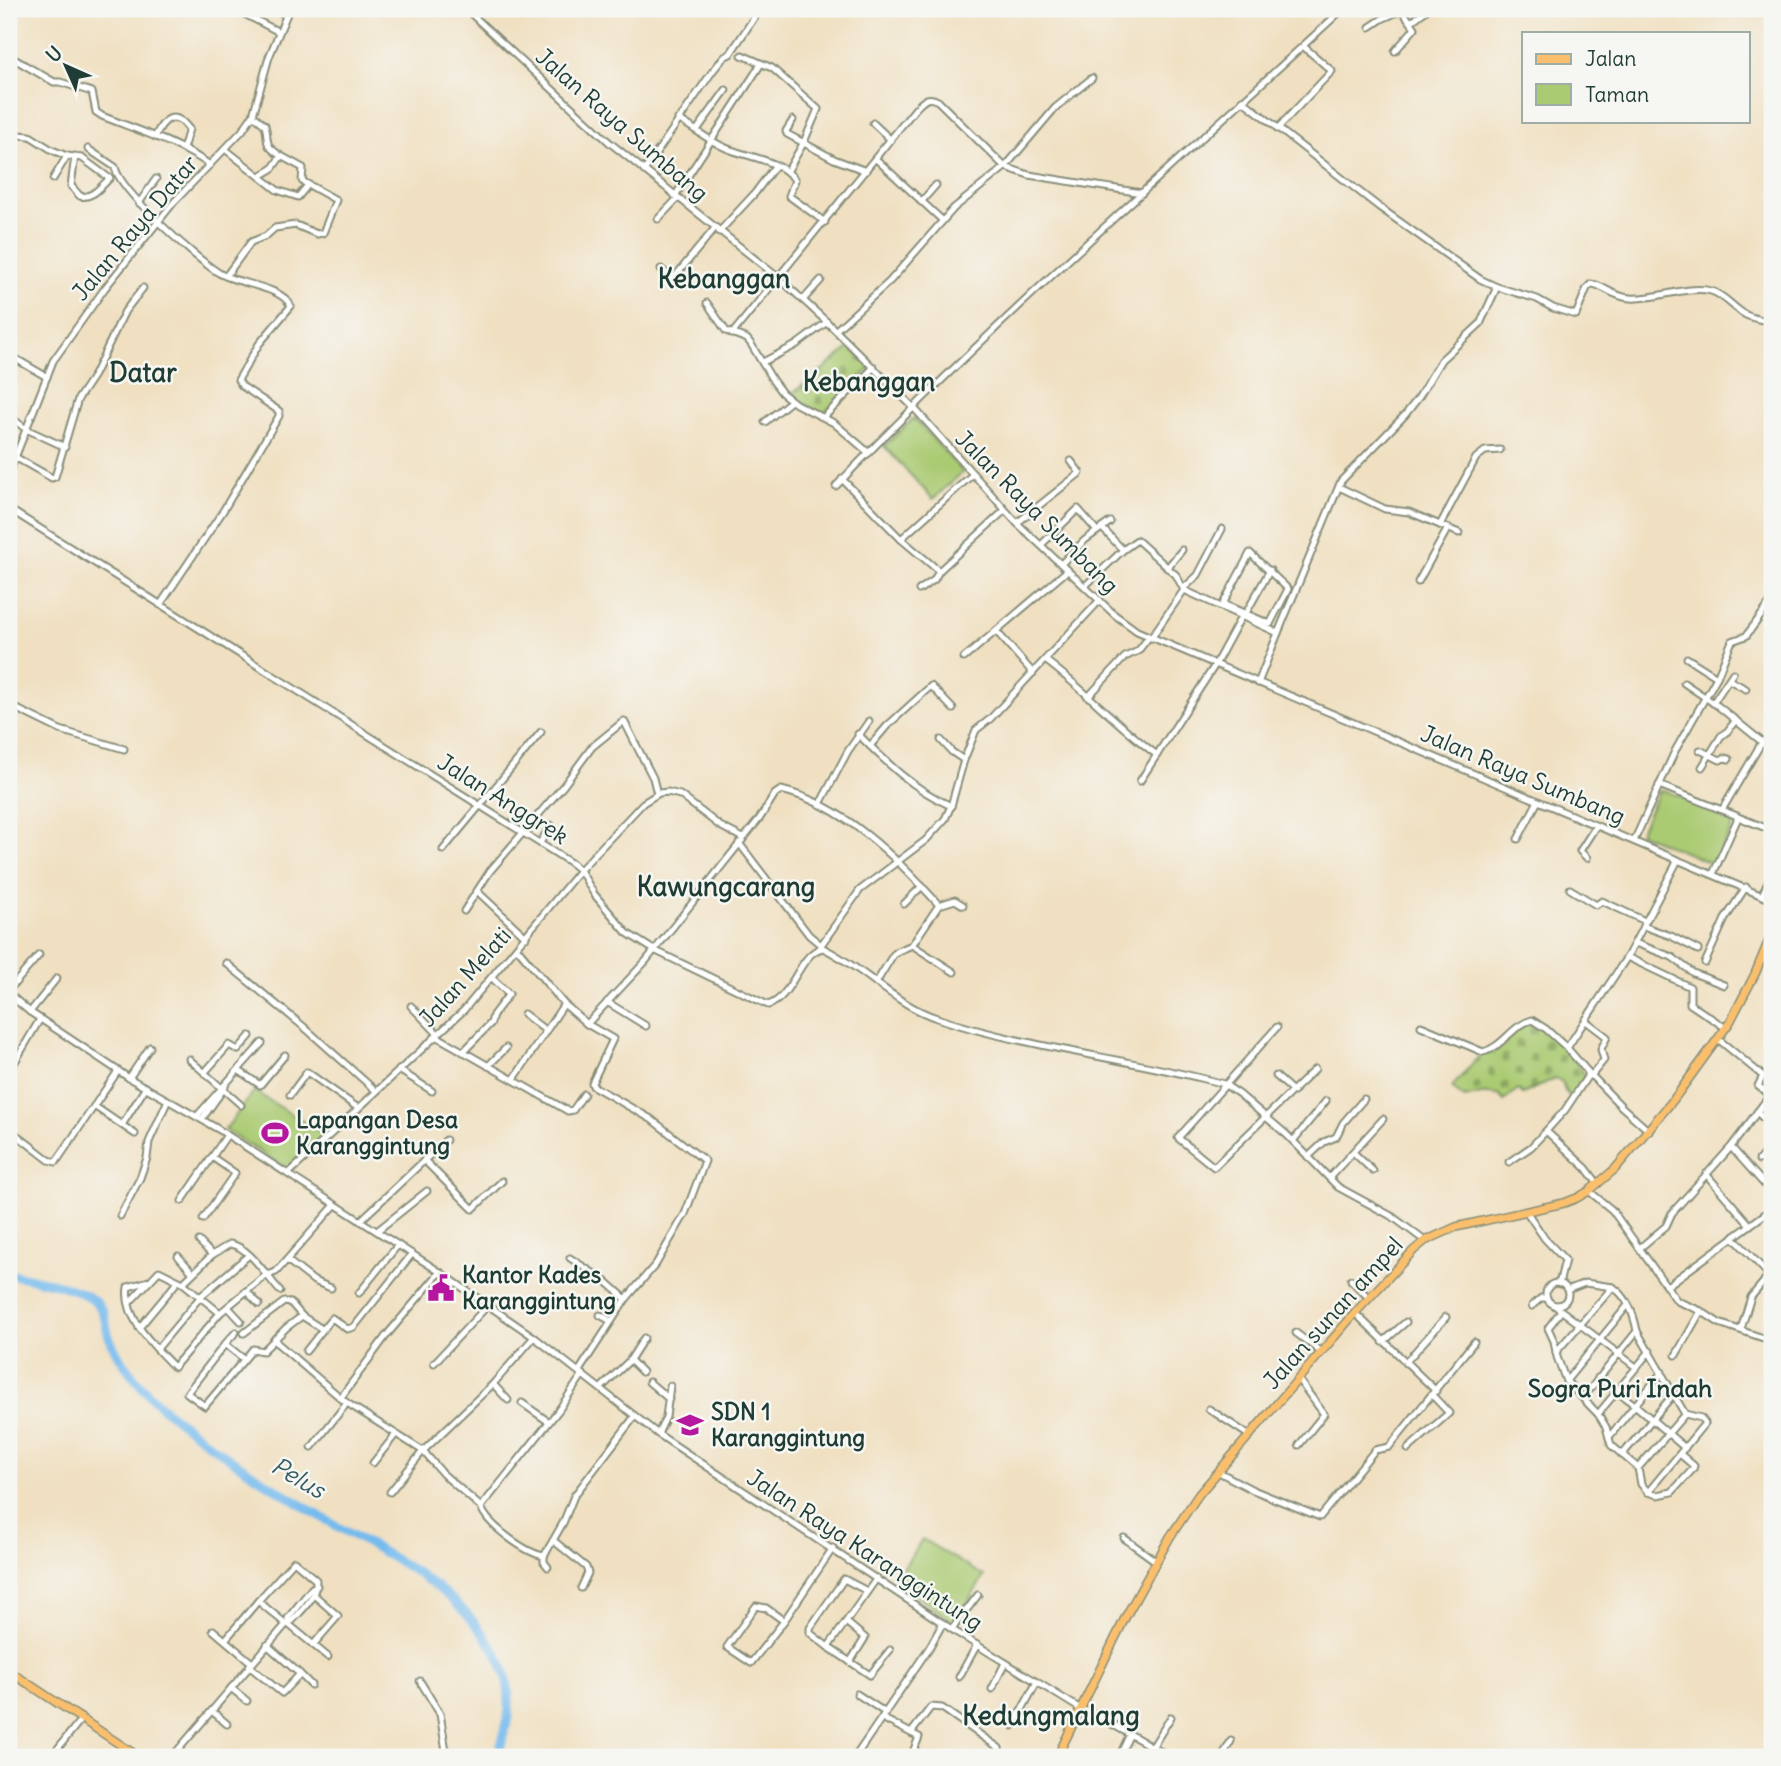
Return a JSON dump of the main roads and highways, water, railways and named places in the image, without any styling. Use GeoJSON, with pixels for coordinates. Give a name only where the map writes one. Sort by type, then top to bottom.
{"type":"FeatureCollection","features":[{"type":"Feature","properties":{"kind":"main road","name":"Jalan sunan ampel"},"geometry":{"type":"LineString","coordinates":[[1057,1757],[1079,1708],[1182,1517],[1321,1352],[1408,1255],[1425,1241],[1456,1227],[1577,1198],[1615,1169],[1649,1131],[1726,1028],[1755,974],[1772,933]]}},
{"type":"Feature","properties":{"kind":"main road"},"geometry":{"type":"LineString","coordinates":[[9,1671],[139,1757]]}},
{"type":"Feature","properties":{"kind":"waterway","name":"Pelus"},"geometry":{"type":"LineString","coordinates":[[9,1274],[56,1284],[90,1298],[103,1313],[110,1339],[120,1358],[142,1387],[165,1410],[265,1482],[421,1576],[462,1609],[497,1654],[506,1676],[509,1709],[498,1757]]}},
{"type":"Feature","properties":{"kind":"place","name":"Lapangan Desa Karanggintung"},"geometry":{"type":"Point","coordinates":[275,1133]}},
{"type":"Feature","properties":{"kind":"place","name":"Kantor Kades Karanggintung"},"geometry":{"type":"Point","coordinates":[441,1288]}},
{"type":"Feature","properties":{"kind":"place","name":"SDN 1 Karanggintung"},"geometry":{"type":"Point","coordinates":[690,1425]}},
{"type":"Feature","properties":{"kind":"district","name":"Kebanggan"},"geometry":{"type":"Point","coordinates":[724,279]}},
{"type":"Feature","properties":{"kind":"district","name":"Datar"},"geometry":{"type":"Point","coordinates":[143,373]}},
{"type":"Feature","properties":{"kind":"district","name":"Kebanggan"},"geometry":{"type":"Point","coordinates":[869,382]}},
{"type":"Feature","properties":{"kind":"district","name":"Kawungcarang"},"geometry":{"type":"Point","coordinates":[726,887]}},
{"type":"Feature","properties":{"kind":"district","name":"Sogra Puri Indah"},"geometry":{"type":"Point","coordinates":[1620,1389]}},
{"type":"Feature","properties":{"kind":"district","name":"Kedungmalang"},"geometry":{"type":"Point","coordinates":[1051,1716]}}]}
